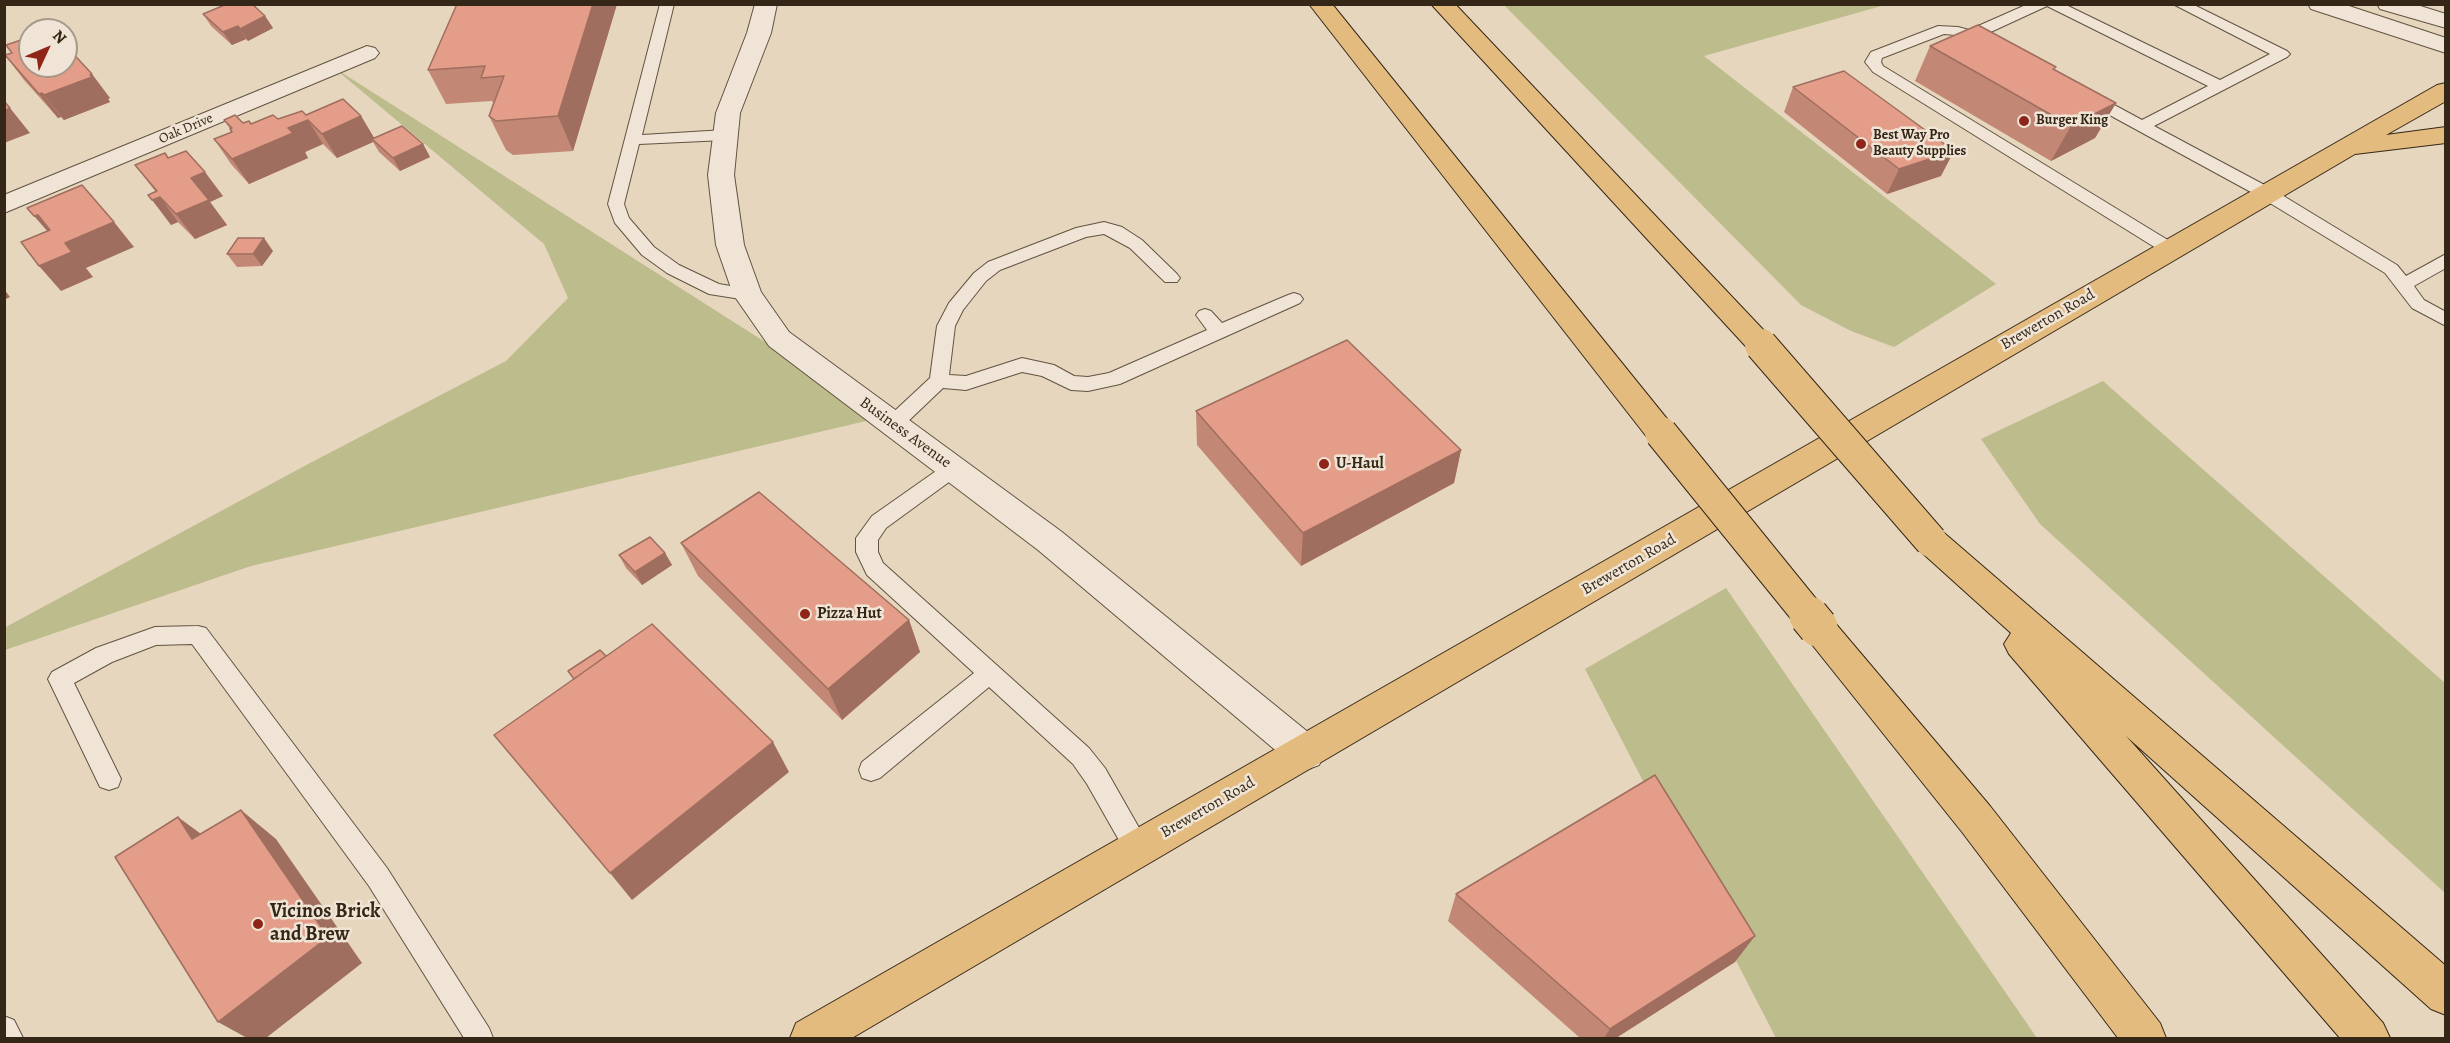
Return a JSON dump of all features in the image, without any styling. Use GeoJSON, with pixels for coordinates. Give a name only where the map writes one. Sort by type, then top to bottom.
{"type":"FeatureCollection","features":[{"type":"Feature","properties":{"kind":"main road"},"geometry":{"type":"LineString","coordinates":[[1320,4],[1661,433],[1976,819],[2145,1038]]}},
{"type":"Feature","properties":{"kind":"main road"},"geometry":{"type":"LineString","coordinates":[[1442,4],[1761,345],[2368,1038]]}},
{"type":"Feature","properties":{"kind":"main road","name":"Brewerton Road"},"geometry":{"type":"LineString","coordinates":[[811,1038],[1137,848],[1306,753],[2266,192],[2445,90]]}},
{"type":"Feature","properties":{"kind":"main road"},"geometry":{"type":"LineString","coordinates":[[2340,149],[2445,135]]}},
{"type":"Feature","properties":{"kind":"main road"},"geometry":{"type":"LineString","coordinates":[[1931,541],[2445,994]]}},
{"type":"Feature","properties":{"kind":"street","name":"Business Avenue"},"geometry":{"type":"LineString","coordinates":[[766,4],[759,33],[728,113],[721,175],[730,245],[747,294],[779,339],[1050,541],[1306,753]]}},
{"type":"Feature","properties":{"kind":"street"},"geometry":{"type":"LineString","coordinates":[[2319,4],[2445,46]]}},
{"type":"Feature","properties":{"kind":"street"},"geometry":{"type":"LineString","coordinates":[[2388,4],[2445,21]]}},
{"type":"Feature","properties":{"kind":"street","name":"Oak Drive"},"geometry":{"type":"LineString","coordinates":[[4,205],[367,53]]}},
{"type":"Feature","properties":{"kind":"lane"},"geometry":{"type":"LineString","coordinates":[[667,4],[616,204],[621,219],[648,251],[673,269],[715,290],[747,294]]}},
{"type":"Feature","properties":{"kind":"lane"},"geometry":{"type":"LineString","coordinates":[[1969,36],[2041,4]]}},
{"type":"Feature","properties":{"kind":"lane"},"geometry":{"type":"LineString","coordinates":[[2052,4],[2221,86]]}},
{"type":"Feature","properties":{"kind":"lane"},"geometry":{"type":"LineString","coordinates":[[2142,126],[2282,54],[2180,4]]}},
{"type":"Feature","properties":{"kind":"lane"},"geometry":{"type":"LineString","coordinates":[[1996,48],[1969,36],[1943,29],[1876,56],[1873,62],[1878,69],[2170,249]]}},
{"type":"Feature","properties":{"kind":"lane"},"geometry":{"type":"LineString","coordinates":[[2069,87],[2266,192],[2391,270],[2418,304],[2445,321]]}},
{"type":"Feature","properties":{"kind":"lane"},"geometry":{"type":"LineString","coordinates":[[632,140],[725,135]]}},
{"type":"Feature","properties":{"kind":"lane"},"geometry":{"type":"LineString","coordinates":[[893,424],[939,381],[946,326],[955,308],[980,277],[994,267],[1082,232],[1104,228],[1116,231],[1136,244],[1171,278]]}},
{"type":"Feature","properties":{"kind":"lane"},"geometry":{"type":"LineString","coordinates":[[2403,285],[2445,260]]}},
{"type":"Feature","properties":{"kind":"lane"},"geometry":{"type":"LineString","coordinates":[[939,381],[966,383],[1022,365],[1047,370],[1071,383],[1113,379],[1294,299]]}},
{"type":"Feature","properties":{"kind":"lane"},"geometry":{"type":"LineString","coordinates":[[1204,315],[1219,332]]}},
{"type":"Feature","properties":{"kind":"lane"},"geometry":{"type":"LineString","coordinates":[[953,469],[879,522],[867,538],[867,552],[875,569],[1081,756],[1096,776],[1137,848]]}},
{"type":"Feature","properties":{"kind":"lane"},"geometry":{"type":"LineString","coordinates":[[109,779],[60,679],[104,655],[155,636],[198,635],[378,877],[479,1038]]}},
{"type":"Feature","properties":{"kind":"lane"},"geometry":{"type":"LineString","coordinates":[[871,770],[990,673]]}},
{"type":"Feature","properties":{"kind":"lane"},"geometry":{"type":"LineString","coordinates":[[4,1030],[9,1038]]}},
{"type":"Feature","properties":{"kind":"shaded area"},"geometry":{"type":"Polygon","coordinates":[[[1504,5],[1885,5],[1704,56],[1996,284],[1894,347],[1851,331],[1801,305],[1504,5]]]}},
{"type":"Feature","properties":{"kind":"shaded area"},"geometry":{"type":"Polygon","coordinates":[[[333,67],[883,417],[251,566],[5,650],[4,628],[310,463],[506,361],[568,298],[544,244],[333,67]]]}},
{"type":"Feature","properties":{"kind":"shaded area"},"geometry":{"type":"Polygon","coordinates":[[[2103,381],[2445,683],[2445,893],[2040,524],[1981,439],[2103,381]]]}},
{"type":"Feature","properties":{"kind":"shaded area"},"geometry":{"type":"Polygon","coordinates":[[[1726,588],[2037,1038],[1776,1038],[1585,669],[1726,588]]]}},
{"type":"Feature","properties":{"kind":"building"},"geometry":{"type":"Polygon","coordinates":[[[227,4],[252,4],[265,16],[240,29],[238,26],[223,32],[203,14],[227,4]]]}},
{"type":"Feature","properties":{"kind":"building"},"geometry":{"type":"Polygon","coordinates":[[[457,4],[593,4],[558,116],[496,121],[489,116],[504,76],[481,78],[485,66],[428,70],[457,4]]]}},
{"type":"Feature","properties":{"kind":"building"},"geometry":{"type":"Polygon","coordinates":[[[1978,25],[2056,67],[2053,69],[2116,103],[2071,126],[1930,46],[1978,25]]]}},
{"type":"Feature","properties":{"kind":"building"},"geometry":{"type":"Polygon","coordinates":[[[18,41],[18,70],[5,55],[12,53],[6,45],[18,41]]]}},
{"type":"Feature","properties":{"kind":"building"},"geometry":{"type":"Polygon","coordinates":[[[78,59],[92,74],[90,75],[92,77],[44,95],[39,94],[25,78],[78,78],[78,59]]]}},
{"type":"Feature","properties":{"kind":"building"},"geometry":{"type":"Polygon","coordinates":[[[1844,71],[1954,151],[1899,169],[1793,87],[1844,71]]]}},
{"type":"Feature","properties":{"kind":"building"},"geometry":{"type":"Polygon","coordinates":[[[343,99],[361,116],[322,134],[308,120],[288,128],[293,133],[232,159],[214,139],[232,132],[230,129],[232,128],[224,120],[235,115],[243,123],[249,121],[251,124],[273,115],[278,119],[302,111],[306,115],[343,99]]]}},
{"type":"Feature","properties":{"kind":"building"},"geometry":{"type":"Polygon","coordinates":[[[4,101],[10,108],[4,111],[4,101]]]}},
{"type":"Feature","properties":{"kind":"building"},"geometry":{"type":"Polygon","coordinates":[[[402,126],[423,144],[393,158],[372,139],[402,126]]]}},
{"type":"Feature","properties":{"kind":"building"},"geometry":{"type":"Polygon","coordinates":[[[186,151],[205,172],[191,178],[209,200],[176,214],[160,197],[152,200],[148,195],[157,191],[135,165],[165,153],[168,158],[186,151]]]}},
{"type":"Feature","properties":{"kind":"building"},"geometry":{"type":"Polygon","coordinates":[[[82,185],[114,222],[65,243],[72,252],[39,266],[21,242],[50,230],[38,215],[34,216],[27,208],[82,185]]]}},
{"type":"Feature","properties":{"kind":"building"},"geometry":{"type":"Polygon","coordinates":[[[238,238],[264,238],[253,254],[227,254],[238,238]]]}},
{"type":"Feature","properties":{"kind":"building","name":"U-Haul"},"geometry":{"type":"Polygon","coordinates":[[[1347,340],[1461,450],[1303,533],[1196,411],[1347,340]]]}},
{"type":"Feature","properties":{"kind":"building","name":"Pizza Hut"},"geometry":{"type":"Polygon","coordinates":[[[759,492],[909,620],[828,689],[681,543],[759,492]]]}},
{"type":"Feature","properties":{"kind":"building"},"geometry":{"type":"Polygon","coordinates":[[[650,537],[665,553],[635,572],[619,555],[650,537]]]}},
{"type":"Feature","properties":{"kind":"building"},"geometry":{"type":"Polygon","coordinates":[[[652,624],[773,742],[610,873],[494,735],[652,624]]]}},
{"type":"Feature","properties":{"kind":"building"},"geometry":{"type":"Polygon","coordinates":[[[600,650],[606,656],[574,679],[568,671],[600,650]]]}},
{"type":"Feature","properties":{"kind":"building"},"geometry":{"type":"Polygon","coordinates":[[[1655,775],[1755,936],[1610,1029],[1456,894],[1655,775]]]}},
{"type":"Feature","properties":{"kind":"building","name":"Vicinos Brick and Brew"},"geometry":{"type":"Polygon","coordinates":[[[241,810],[328,937],[218,1022],[115,857],[178,817],[192,839],[241,810]]]}},
{"type":"Feature","properties":{"kind":"place","name":"Burger King"},"geometry":{"type":"Point","coordinates":[2024,121]}},
{"type":"Feature","properties":{"kind":"place","name":"Best Way Pro Beauty Supplies"},"geometry":{"type":"Point","coordinates":[1861,144]}},
{"type":"Feature","properties":{"kind":"place","name":"U-Haul"},"geometry":{"type":"Point","coordinates":[1324,464]}},
{"type":"Feature","properties":{"kind":"place","name":"Pizza Hut"},"geometry":{"type":"Point","coordinates":[805,614]}},
{"type":"Feature","properties":{"kind":"place","name":"Vicinos Brick and Brew"},"geometry":{"type":"Point","coordinates":[258,924]}}]}
